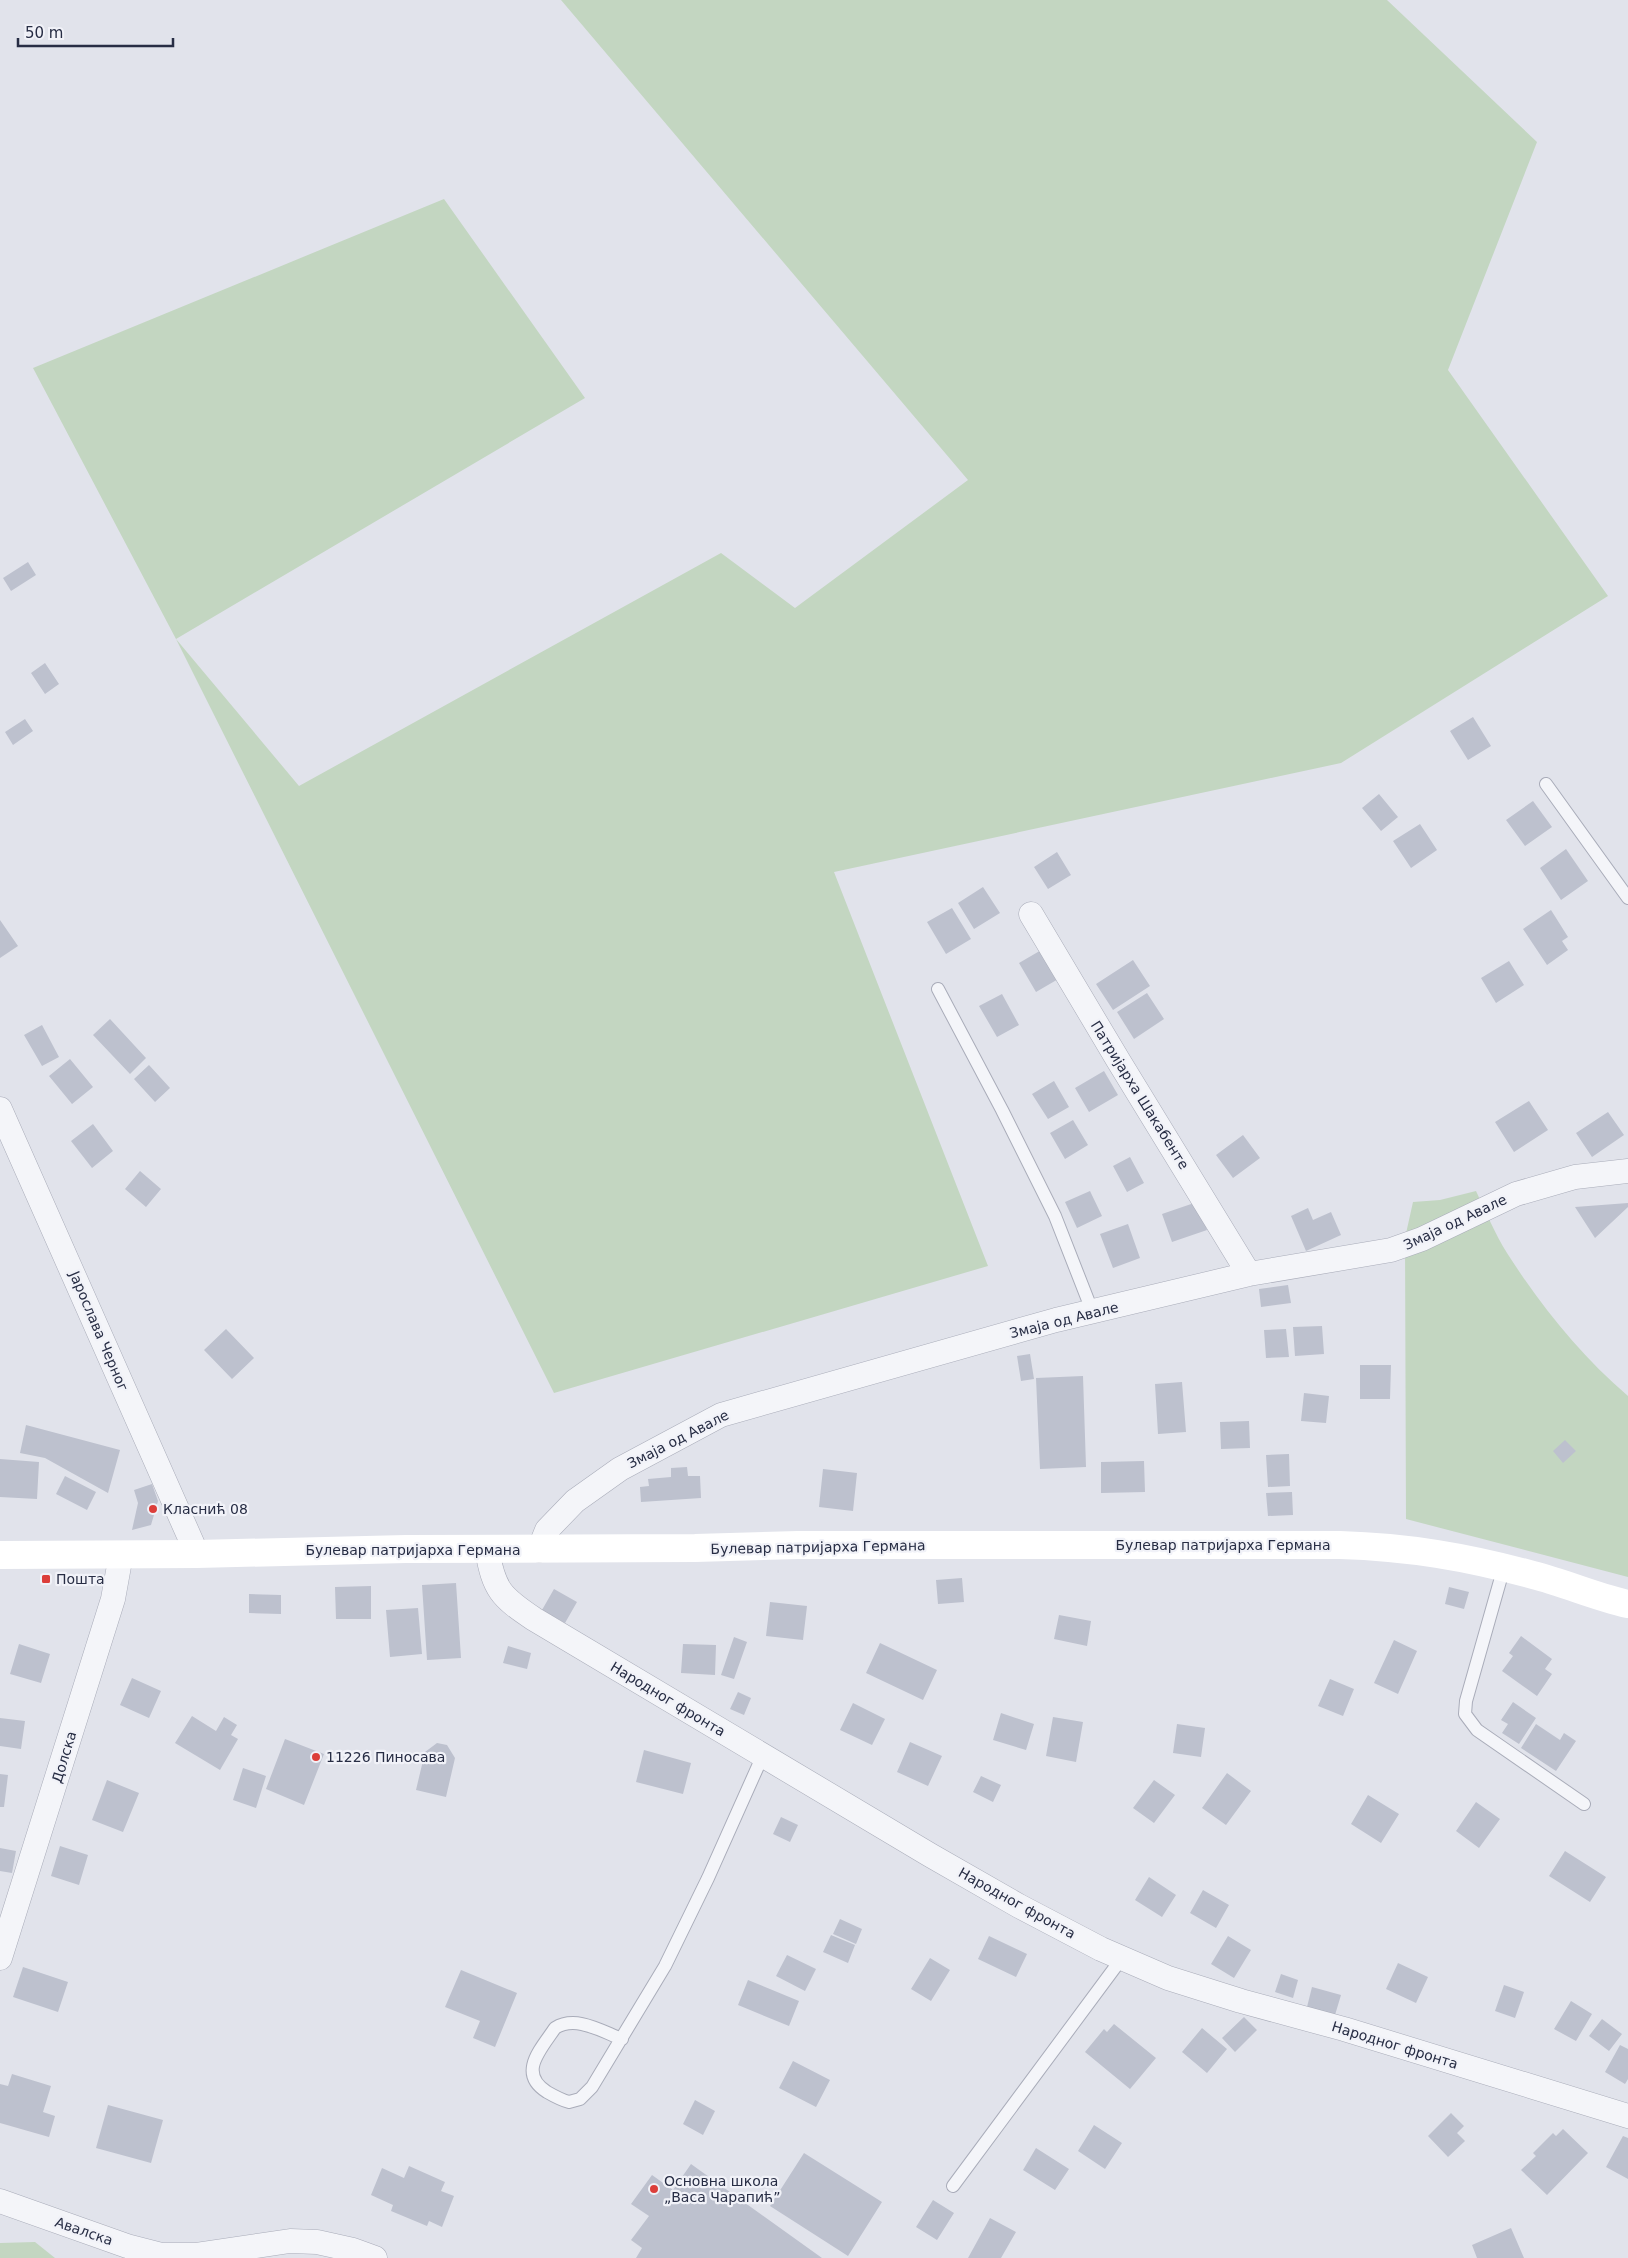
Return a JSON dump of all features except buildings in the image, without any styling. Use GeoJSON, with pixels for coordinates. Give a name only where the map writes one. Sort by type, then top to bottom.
{"type":"FeatureCollection","features":[{"type":"Feature","properties":{"kind":"main road","name":"Булевар патријарха Германа"},"geometry":{"type":"LineString","coordinates":[[0,1555],[197,1554],[309,1550],[539,1550],[798,1545],[1340,1544],[1398,1547],[1446,1553],[1504,1567],[1628,1604]]}},
{"type":"Feature","properties":{"kind":"street","name":"Патријарха Шакабенте"},"geometry":{"type":"LineString","coordinates":[[1031,914],[1249,1274]]}},
{"type":"Feature","properties":{"kind":"street","name":"Јарослава Черног"},"geometry":{"type":"LineString","coordinates":[[0,1108],[197,1554]]}},
{"type":"Feature","properties":{"kind":"street","name":"Змаја од Авале"},"geometry":{"type":"LineString","coordinates":[[539,1550],[547,1530],[575,1501],[620,1469],[721,1415],[1056,1320],[1094,1313],[1249,1274],[1391,1250],[1422,1239],[1516,1194],[1575,1177],[1628,1171]]}},
{"type":"Feature","properties":{"kind":"street","name":"Народног фронта"},"geometry":{"type":"LineString","coordinates":[[487,1550],[491,1572],[503,1596],[509,1603],[1019,1906],[1122,1958],[1168,1978],[1241,2001],[1344,2029],[1628,2116]]}},
{"type":"Feature","properties":{"kind":"street","name":"Долска"},"geometry":{"type":"LineString","coordinates":[[0,1958],[113,1599],[121,1555]]}},
{"type":"Feature","properties":{"kind":"street","name":"Авалска"},"geometry":{"type":"LineString","coordinates":[[0,2201],[127,2246],[162,2255],[195,2255],[290,2241],[316,2242],[353,2250],[375,2258]]}},
{"type":"Feature","properties":{"kind":"lane"},"geometry":{"type":"LineString","coordinates":[[1546,784],[1628,898]]}},
{"type":"Feature","properties":{"kind":"lane"},"geometry":{"type":"LineString","coordinates":[[938,988],[1055,1216],[1094,1313]]}},
{"type":"Feature","properties":{"kind":"lane"},"geometry":{"type":"LineString","coordinates":[[1504,1567],[1466,1701],[1465,1714],[1477,1730],[1584,1804]]}},
{"type":"Feature","properties":{"kind":"lane"},"geometry":{"type":"LineString","coordinates":[[622,2039],[581,2023],[564,2023],[555,2028],[533,2062],[532,2075],[541,2088],[563,2101],[573,2101],[585,2095],[592,2087],[622,2039],[681,1935],[763,1755]]}},
{"type":"Feature","properties":{"kind":"lane"},"geometry":{"type":"LineString","coordinates":[[952,2186],[1122,1958]]}},
{"type":"Feature","properties":{"kind":"green space"},"geometry":{"type":"Polygon","coordinates":[[[561,0],[1387,0],[1537,142],[1448,370],[1608,596],[1341,763],[834,872],[988,1266],[554,1393],[176,639],[299,786],[721,553],[795,608],[968,480],[561,0]]]}},
{"type":"Feature","properties":{"kind":"green space"},"geometry":{"type":"Polygon","coordinates":[[[444,199],[585,398],[176,639],[33,368],[444,199]]]}},
{"type":"Feature","properties":{"kind":"green space"},"geometry":{"type":"Polygon","coordinates":[[[1476,1191],[1503,1246],[1533,1292],[1578,1347],[1628,1396],[1628,1577],[1406,1519],[1405,1238],[1413,1202],[1440,1200],[1476,1191]]]}},
{"type":"Feature","properties":{"kind":"green space"},"geometry":{"type":"Polygon","coordinates":[[[35,2242],[55,2258],[0,2258],[0,2243],[35,2242]]]}},
{"type":"Feature","properties":{"kind":"place","name":"Класнић 08"},"geometry":{"type":"Point","coordinates":[153,1509]}},
{"type":"Feature","properties":{"kind":"place","name":"Пошта"},"geometry":{"type":"Point","coordinates":[46,1579]}},
{"type":"Feature","properties":{"kind":"place","name":"11226 Пиносава"},"geometry":{"type":"Point","coordinates":[316,1757]}},
{"type":"Feature","properties":{"kind":"place","name":"Основна школа „Васа Чарапић”"},"geometry":{"type":"Point","coordinates":[654,2189]}}]}
